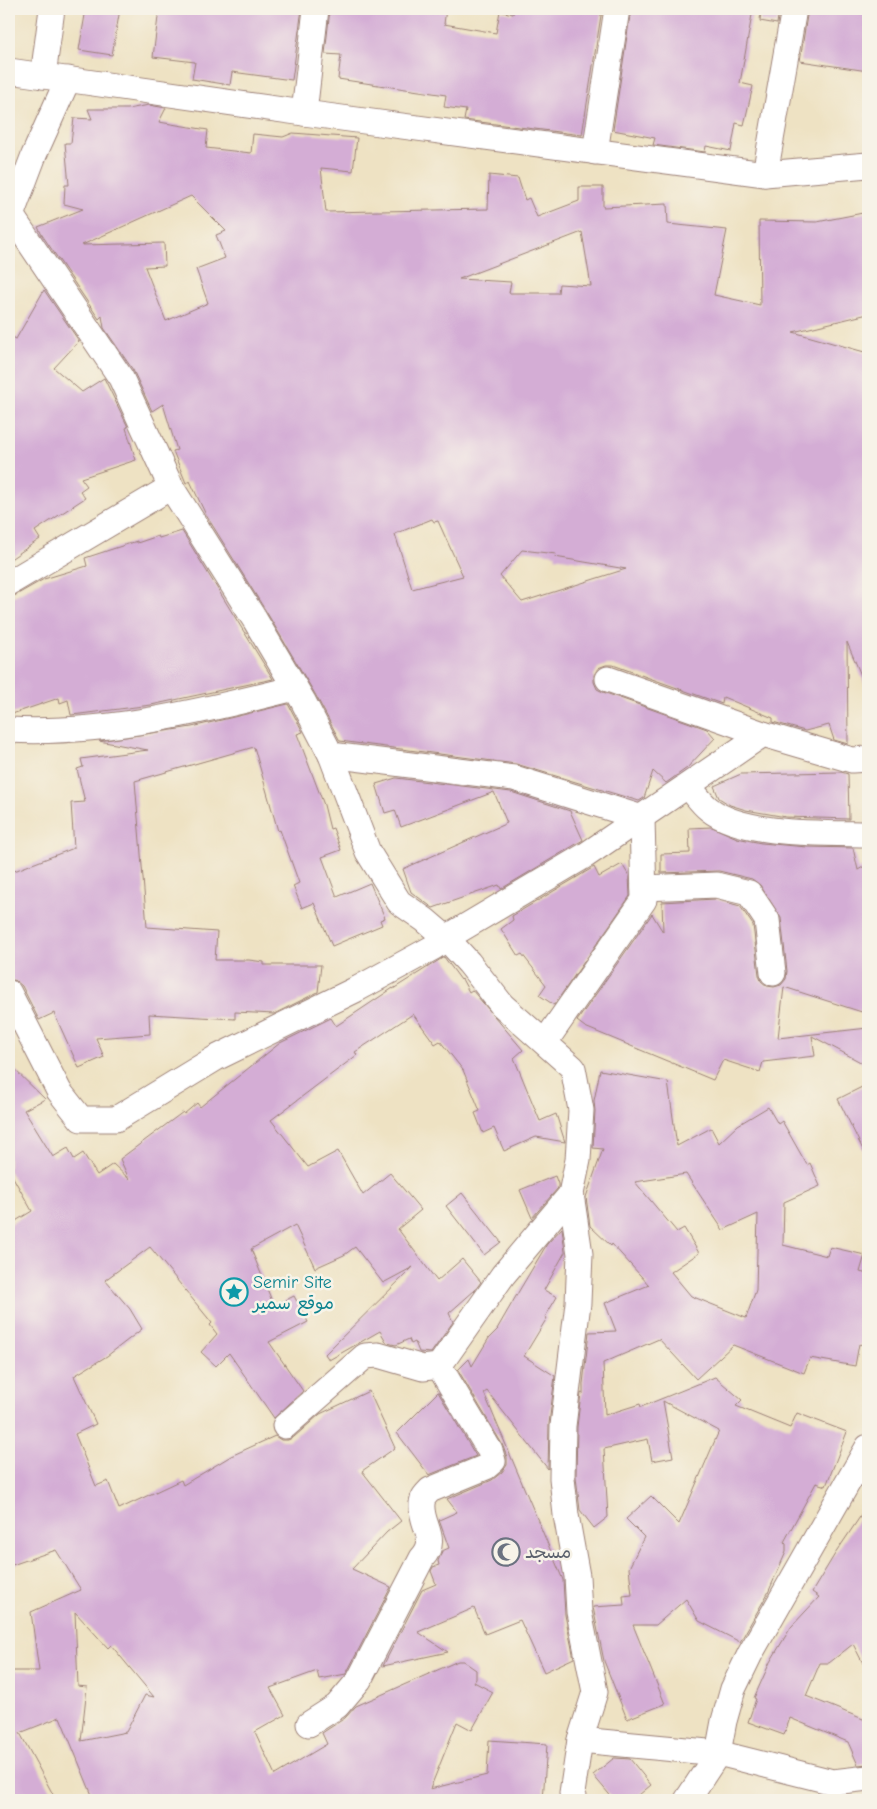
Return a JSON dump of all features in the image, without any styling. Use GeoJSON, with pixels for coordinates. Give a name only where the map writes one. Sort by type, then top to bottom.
{"type":"FeatureCollection","features":[{"type":"Feature","properties":{"kind":"street"},"geometry":{"type":"LineString","coordinates":[[43,76],[52,9]]}},
{"type":"Feature","properties":{"kind":"street"},"geometry":{"type":"LineString","coordinates":[[304,113],[316,9]]}},
{"type":"Feature","properties":{"kind":"street"},"geometry":{"type":"LineString","coordinates":[[595,152],[617,9]]}},
{"type":"Feature","properties":{"kind":"street"},"geometry":{"type":"LineString","coordinates":[[765,174],[794,9]]}},
{"type":"Feature","properties":{"kind":"street"},"geometry":{"type":"LineString","coordinates":[[9,71],[304,113],[765,174],[868,165]]}},
{"type":"Feature","properties":{"kind":"street"},"geometry":{"type":"LineString","coordinates":[[68,79],[34,155],[10,218],[121,378],[171,487],[255,620],[332,755],[368,852],[399,902],[425,920],[446,938],[469,963],[502,1005],[573,1068],[581,1110],[578,1160],[571,1194],[580,1254],[578,1303],[563,1426],[562,1478],[566,1516],[577,1576],[579,1612],[594,1692],[580,1740],[572,1793],[576,1800]]}},
{"type":"Feature","properties":{"kind":"street"},"geometry":{"type":"LineString","coordinates":[[9,583],[171,487]]}},
{"type":"Feature","properties":{"kind":"street"},"geometry":{"type":"LineString","coordinates":[[608,679],[764,734],[852,760],[868,760]]}},
{"type":"Feature","properties":{"kind":"street"},"geometry":{"type":"LineString","coordinates":[[9,730],[42,732],[122,724],[225,706],[295,688]]}},
{"type":"Feature","properties":{"kind":"street"},"geometry":{"type":"LineString","coordinates":[[9,993],[59,1091],[81,1119],[116,1119],[216,1058],[359,988],[434,947],[586,855],[764,734]]}},
{"type":"Feature","properties":{"kind":"street"},"geometry":{"type":"LineString","coordinates":[[332,755],[514,778],[642,818]]}},
{"type":"Feature","properties":{"kind":"street"},"geometry":{"type":"LineString","coordinates":[[688,786],[709,810],[733,822],[762,829],[868,834]]}},
{"type":"Feature","properties":{"kind":"street"},"geometry":{"type":"LineString","coordinates":[[545,1042],[644,900],[642,818]]}},
{"type":"Feature","properties":{"kind":"street"},"geometry":{"type":"LineString","coordinates":[[644,888],[716,885],[749,893],[767,920],[773,973]]}},
{"type":"Feature","properties":{"kind":"street"},"geometry":{"type":"LineString","coordinates":[[284,1426],[365,1356],[378,1355],[423,1368],[439,1366],[503,1274],[571,1194]]}},
{"type":"Feature","properties":{"kind":"street"},"geometry":{"type":"LineString","coordinates":[[310,1724],[337,1706],[359,1680],[422,1558],[429,1550],[430,1541],[422,1504],[424,1497],[430,1490],[486,1467],[493,1461],[490,1451],[439,1366]]}},
{"type":"Feature","properties":{"kind":"street"},"geometry":{"type":"LineString","coordinates":[[687,1800],[718,1753],[724,1720],[733,1689],[750,1654],[868,1446]]}},
{"type":"Feature","properties":{"kind":"street"},"geometry":{"type":"LineString","coordinates":[[580,1740],[718,1753],[831,1791],[868,1778]]}},
{"type":"Feature","properties":{"kind":"building"},"geometry":{"type":"Polygon","coordinates":[[[86,9],[120,9],[112,55],[79,50],[86,9]]]}},
{"type":"Feature","properties":{"kind":"building"},"geometry":{"type":"Polygon","coordinates":[[[159,9],[302,9],[292,80],[232,72],[230,85],[192,79],[195,62],[153,57],[159,9]]]}},
{"type":"Feature","properties":{"kind":"building"},"geometry":{"type":"Polygon","coordinates":[[[330,9],[446,9],[444,24],[496,33],[500,11],[513,14],[514,9],[602,9],[582,135],[464,120],[466,110],[444,107],[446,95],[338,79],[341,55],[325,54],[330,9]]]}},
{"type":"Feature","properties":{"kind":"building"},"geometry":{"type":"Polygon","coordinates":[[[631,9],[753,9],[740,83],[753,86],[744,125],[736,123],[731,151],[706,146],[705,152],[653,145],[655,138],[613,130],[631,9]]]}},
{"type":"Feature","properties":{"kind":"building"},"geometry":{"type":"Polygon","coordinates":[[[761,9],[779,9],[777,24],[760,21],[761,9]]]}},
{"type":"Feature","properties":{"kind":"building"},"geometry":{"type":"Polygon","coordinates":[[[808,9],[868,9],[868,71],[800,61],[808,9]]]}},
{"type":"Feature","properties":{"kind":"building"},"geometry":{"type":"Polygon","coordinates":[[[149,105],[166,108],[159,122],[208,130],[206,148],[251,153],[253,134],[283,137],[293,133],[357,138],[353,171],[321,168],[326,212],[488,209],[489,175],[518,178],[525,200],[529,198],[537,217],[579,201],[579,187],[603,187],[603,207],[667,204],[668,224],[727,230],[714,295],[760,305],[759,221],[817,222],[868,212],[868,314],[793,332],[868,353],[868,692],[847,642],[848,744],[834,740],[829,725],[805,731],[773,722],[773,718],[723,697],[722,704],[613,665],[598,668],[594,675],[597,689],[707,729],[715,738],[687,768],[666,783],[653,771],[644,798],[639,801],[516,764],[340,741],[315,694],[267,613],[206,515],[190,481],[186,483],[173,451],[177,450],[163,404],[152,411],[133,370],[104,328],[102,316],[99,319],[38,227],[83,209],[64,204],[65,185],[69,185],[65,143],[71,143],[74,118],[92,119],[88,109],[128,109],[149,105]],[[191,196],[82,245],[164,243],[165,266],[145,267],[166,321],[208,303],[196,269],[225,258],[216,235],[226,231],[191,196]],[[582,232],[459,279],[511,282],[509,293],[558,293],[559,284],[591,286],[582,232]],[[432,519],[395,534],[412,589],[463,576],[438,521],[434,522],[432,519]],[[522,550],[500,576],[522,602],[626,569],[555,557],[556,554],[522,550]]]}},
{"type":"Feature","properties":{"kind":"building"},"geometry":{"type":"Polygon","coordinates":[[[44,290],[79,341],[54,368],[82,392],[104,378],[128,427],[126,428],[136,460],[81,478],[87,486],[80,491],[85,498],[35,531],[40,539],[9,560],[9,335],[16,339],[44,290]]]}},
{"type":"Feature","properties":{"kind":"building"},"geometry":{"type":"Polygon","coordinates":[[[182,531],[273,679],[151,705],[71,715],[68,700],[60,703],[59,698],[9,715],[9,597],[44,579],[87,566],[85,558],[137,541],[137,543],[182,531]]]}},
{"type":"Feature","properties":{"kind":"building"},"geometry":{"type":"Polygon","coordinates":[[[288,704],[303,732],[297,734],[324,805],[330,829],[333,828],[341,850],[322,857],[337,897],[370,883],[385,918],[380,920],[382,925],[332,946],[314,903],[302,908],[293,886],[299,883],[280,830],[278,831],[254,747],[135,781],[147,927],[217,932],[215,960],[249,960],[264,962],[264,965],[321,965],[318,992],[274,1014],[235,1012],[235,1019],[149,1014],[150,1034],[96,1038],[104,1057],[79,1068],[54,1013],[39,1020],[22,986],[16,981],[9,979],[9,873],[74,848],[71,803],[85,802],[77,769],[83,767],[81,759],[148,750],[99,741],[192,727],[288,704]]]}},
{"type":"Feature","properties":{"kind":"building"},"geometry":{"type":"Polygon","coordinates":[[[841,772],[848,774],[849,819],[786,817],[746,810],[730,805],[719,798],[714,786],[741,774],[841,772]]]}},
{"type":"Feature","properties":{"kind":"building"},"geometry":{"type":"Polygon","coordinates":[[[396,778],[511,792],[570,811],[583,840],[501,889],[499,885],[433,908],[411,892],[403,869],[507,823],[494,792],[401,827],[395,810],[385,813],[376,784],[396,778]]]}},
{"type":"Feature","properties":{"kind":"building"},"geometry":{"type":"Polygon","coordinates":[[[712,827],[737,838],[761,843],[853,848],[858,870],[868,864],[868,1014],[784,987],[778,1038],[868,1028],[868,1066],[812,1036],[815,1056],[763,1062],[760,1072],[723,1060],[713,1080],[585,1027],[577,1021],[652,914],[663,932],[662,902],[715,899],[740,906],[753,925],[761,981],[767,986],[774,987],[781,985],[786,979],[787,971],[781,918],[760,885],[752,879],[719,871],[661,873],[661,854],[690,853],[689,828],[712,827]]]}},
{"type":"Feature","properties":{"kind":"building"},"geometry":{"type":"Polygon","coordinates":[[[622,864],[629,876],[630,896],[554,1005],[539,995],[546,985],[522,954],[518,956],[501,929],[513,920],[512,916],[594,867],[599,877],[622,864]]]}},
{"type":"Feature","properties":{"kind":"building"},"geometry":{"type":"Polygon","coordinates":[[[444,957],[462,979],[469,992],[472,990],[523,1050],[514,1058],[540,1121],[556,1114],[565,1142],[536,1137],[504,1151],[494,1128],[483,1133],[475,1113],[480,1111],[463,1070],[440,1041],[435,1044],[413,1014],[355,1052],[357,1055],[271,1120],[308,1167],[338,1151],[363,1195],[390,1173],[421,1210],[398,1229],[437,1281],[462,1259],[481,1282],[475,1290],[449,1313],[453,1322],[431,1353],[419,1352],[415,1342],[411,1344],[409,1339],[396,1345],[387,1343],[380,1331],[329,1360],[325,1354],[413,1267],[383,1283],[355,1247],[344,1255],[315,1268],[295,1225],[251,1249],[274,1306],[294,1296],[308,1322],[269,1342],[303,1391],[274,1418],[229,1353],[216,1366],[201,1352],[217,1334],[210,1325],[212,1323],[150,1247],[105,1280],[130,1309],[142,1329],[107,1356],[74,1376],[96,1424],[75,1434],[96,1486],[108,1481],[119,1509],[181,1480],[183,1485],[231,1456],[275,1436],[281,1440],[288,1440],[320,1414],[369,1391],[395,1448],[362,1471],[401,1521],[387,1532],[352,1569],[391,1587],[346,1674],[319,1679],[317,1671],[270,1688],[285,1715],[255,1732],[275,1775],[327,1744],[322,1733],[345,1718],[356,1706],[458,1661],[463,1661],[476,1670],[474,1682],[493,1692],[472,1730],[457,1722],[430,1789],[487,1775],[489,1740],[547,1744],[543,1800],[94,1800],[60,1717],[20,1733],[56,1800],[9,1800],[9,1671],[39,1671],[31,1612],[81,1590],[56,1550],[9,1566],[9,1225],[32,1211],[9,1170],[9,1064],[45,1099],[24,1110],[53,1157],[68,1148],[74,1159],[83,1153],[97,1175],[113,1164],[129,1179],[120,1159],[183,1112],[184,1114],[197,1103],[200,1107],[280,1043],[331,1018],[336,1026],[444,957]],[[75,1612],[78,1686],[87,1687],[81,1741],[126,1732],[145,1695],[154,1697],[111,1645],[108,1648],[75,1612]]]}},
{"type":"Feature","properties":{"kind":"building"},"geometry":{"type":"Polygon","coordinates":[[[600,1070],[668,1082],[677,1146],[711,1128],[719,1143],[738,1125],[768,1107],[778,1124],[782,1121],[807,1165],[810,1163],[820,1186],[784,1202],[783,1245],[827,1256],[830,1247],[865,1255],[860,1272],[868,1274],[868,1346],[859,1344],[855,1366],[810,1358],[804,1373],[733,1345],[696,1379],[659,1339],[603,1363],[605,1415],[640,1404],[641,1407],[715,1377],[742,1400],[736,1406],[790,1428],[797,1413],[847,1432],[826,1486],[816,1483],[784,1542],[786,1544],[786,1552],[768,1593],[740,1642],[699,1621],[686,1599],[656,1625],[633,1625],[665,1704],[627,1719],[604,1661],[593,1607],[624,1605],[623,1596],[632,1595],[629,1568],[644,1537],[626,1519],[651,1496],[679,1524],[719,1431],[663,1401],[673,1457],[652,1461],[648,1439],[604,1449],[608,1517],[594,1528],[580,1510],[576,1477],[577,1427],[581,1393],[583,1394],[589,1332],[616,1331],[605,1303],[649,1285],[612,1244],[611,1246],[590,1226],[586,1197],[603,1149],[593,1148],[594,1101],[600,1070]],[[686,1174],[635,1182],[677,1232],[684,1228],[699,1253],[671,1272],[691,1296],[746,1318],[756,1290],[758,1214],[723,1230],[686,1174]]]}},
{"type":"Feature","properties":{"kind":"building"},"geometry":{"type":"Polygon","coordinates":[[[868,1084],[868,1160],[838,1099],[868,1084]]]}},
{"type":"Feature","properties":{"kind":"building"},"geometry":{"type":"Polygon","coordinates":[[[555,1176],[558,1188],[532,1218],[520,1190],[555,1176]]]}},
{"type":"Feature","properties":{"kind":"building"},"geometry":{"type":"Polygon","coordinates":[[[462,1193],[501,1242],[484,1255],[446,1206],[462,1193]]]}},
{"type":"Feature","properties":{"kind":"building"},"geometry":{"type":"Polygon","coordinates":[[[562,1228],[565,1252],[544,1290],[557,1297],[545,1317],[547,1318],[524,1356],[555,1376],[549,1424],[548,1469],[487,1391],[484,1393],[563,1580],[565,1615],[574,1658],[544,1672],[520,1620],[485,1634],[474,1608],[418,1632],[448,1652],[383,1666],[422,1590],[436,1584],[431,1571],[433,1567],[439,1565],[438,1561],[442,1551],[449,1548],[439,1520],[457,1512],[447,1499],[492,1480],[507,1465],[507,1457],[502,1444],[458,1370],[469,1359],[472,1366],[489,1338],[498,1329],[547,1244],[562,1228]]]}},
{"type":"Feature","properties":{"kind":"building"},"geometry":{"type":"Polygon","coordinates":[[[438,1392],[476,1456],[429,1475],[397,1433],[438,1392]]]}},
{"type":"Feature","properties":{"kind":"building"},"geometry":{"type":"Polygon","coordinates":[[[868,1505],[868,1673],[853,1644],[829,1663],[820,1663],[806,1696],[868,1721],[868,1764],[858,1765],[848,1742],[790,1718],[784,1735],[748,1722],[756,1699],[754,1698],[770,1662],[791,1627],[819,1597],[812,1592],[868,1505]]]}},
{"type":"Feature","properties":{"kind":"building"},"geometry":{"type":"Polygon","coordinates":[[[614,1758],[630,1759],[651,1785],[633,1800],[614,1800],[593,1775],[614,1758]]]}},
{"type":"Feature","properties":{"kind":"place","name":"Semir Site موقع سمير"},"geometry":{"type":"Point","coordinates":[234,1292]}},
{"type":"Feature","properties":{"kind":"place","name":"مسجد"},"geometry":{"type":"Point","coordinates":[506,1552]}}]}
